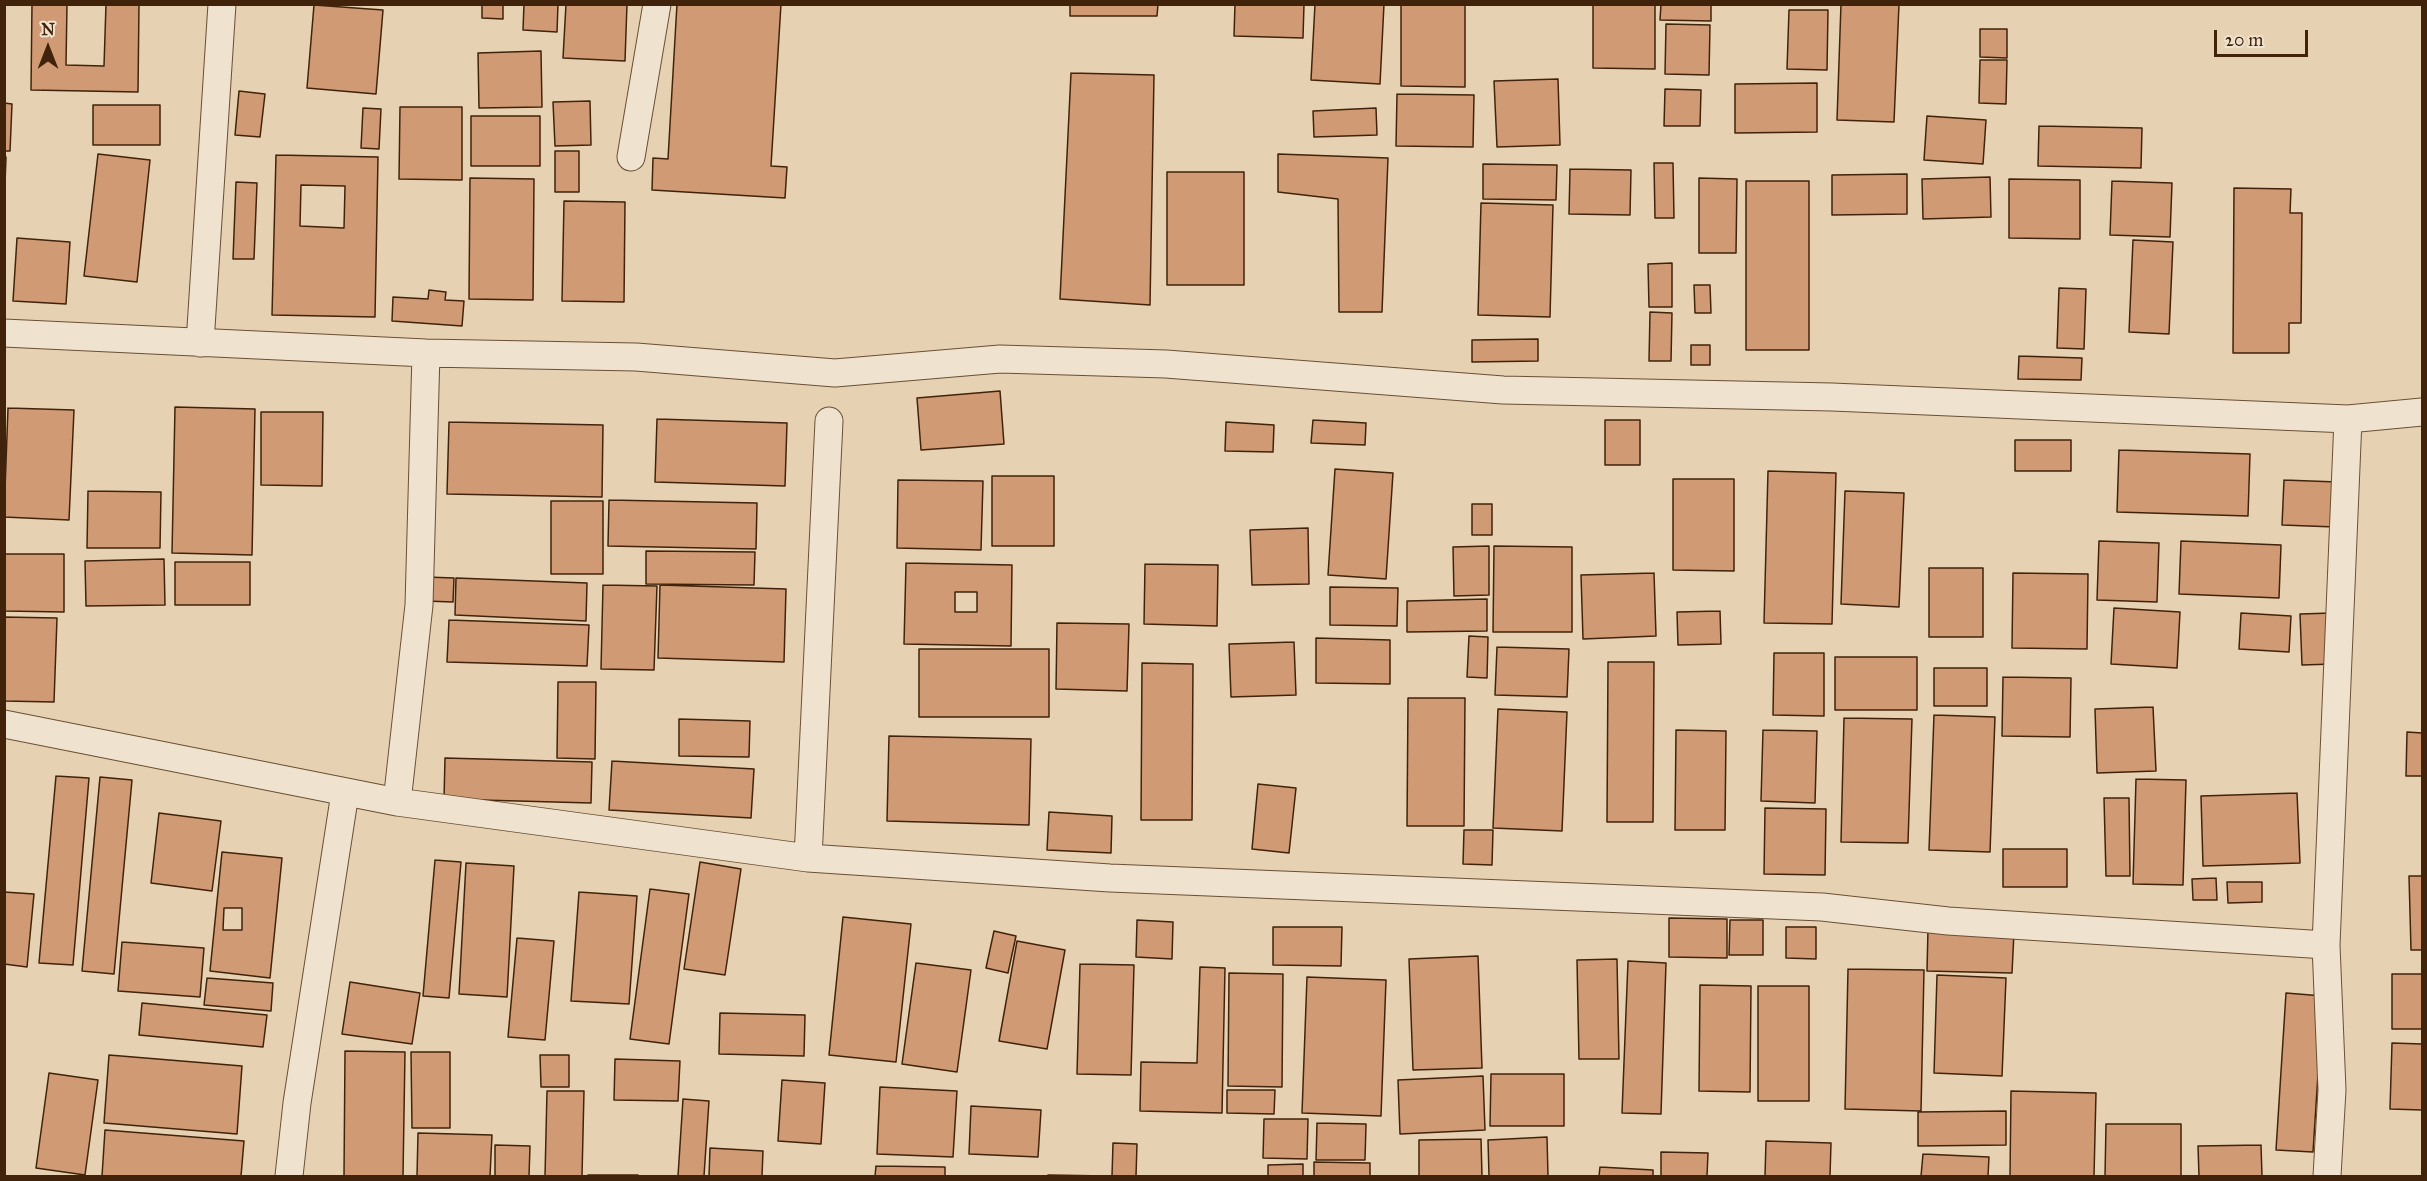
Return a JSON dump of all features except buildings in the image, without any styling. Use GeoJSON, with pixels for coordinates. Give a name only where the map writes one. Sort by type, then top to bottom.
{"type":"FeatureCollection","features":[{"type":"Feature","properties":{"kind":"street"},"geometry":{"type":"LineString","coordinates":[[200,343],[222,4]]}},
{"type":"Feature","properties":{"kind":"street"},"geometry":{"type":"LineString","coordinates":[[631,157],[657,4]]}},
{"type":"Feature","properties":{"kind":"street"},"geometry":{"type":"LineString","coordinates":[[4,333],[426,353],[636,357],[835,373],[1000,359],[1154,363],[1503,390],[1832,397],[2349,419],[2422,412]]}},
{"type":"Feature","properties":{"kind":"street"},"geometry":{"type":"LineString","coordinates":[[397,802],[418,605],[426,353]]}},
{"type":"Feature","properties":{"kind":"street"},"geometry":{"type":"LineString","coordinates":[[2327,1176],[2332,1090],[2326,945],[2349,419]]}},
{"type":"Feature","properties":{"kind":"street"},"geometry":{"type":"LineString","coordinates":[[808,858],[829,421]]}},
{"type":"Feature","properties":{"kind":"street"},"geometry":{"type":"LineString","coordinates":[[4,724],[397,802],[808,858],[1110,878],[1822,907],[1948,921],[2326,945]]}},
{"type":"Feature","properties":{"kind":"street"},"geometry":{"type":"LineString","coordinates":[[289,1176],[299,1092],[345,793]]}}]}
